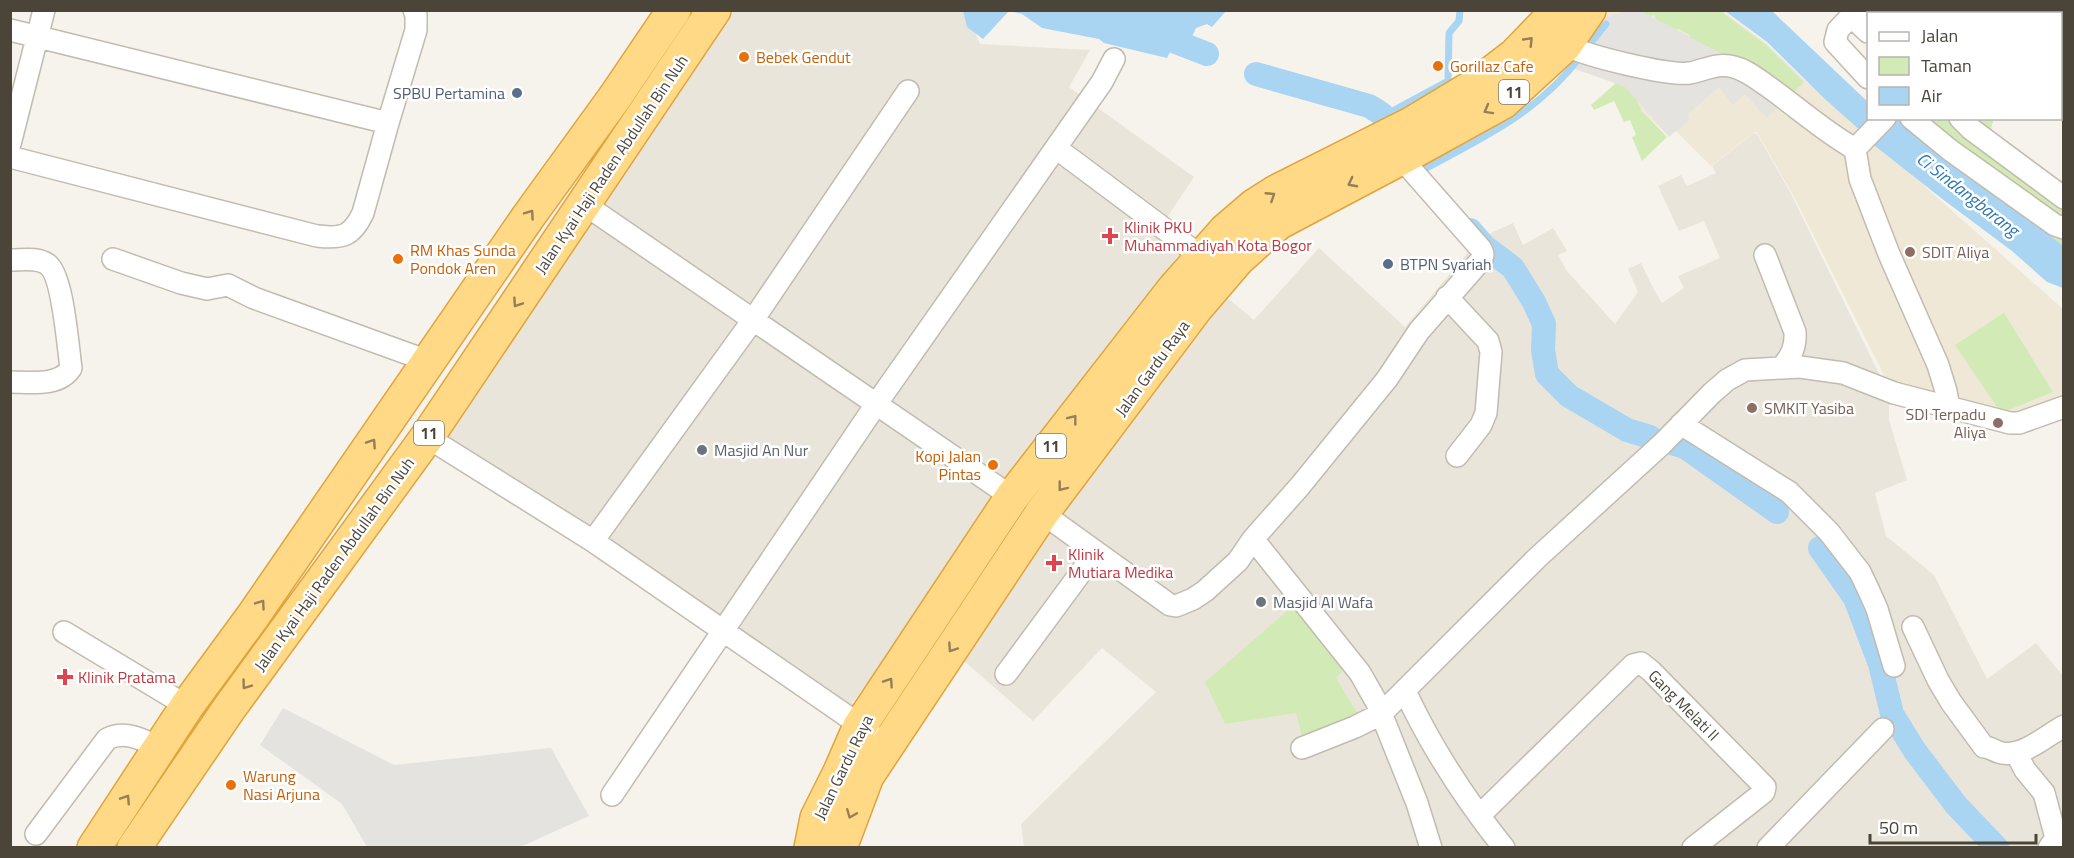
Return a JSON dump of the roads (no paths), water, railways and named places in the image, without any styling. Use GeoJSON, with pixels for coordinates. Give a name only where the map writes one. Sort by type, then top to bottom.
{"type":"FeatureCollection","features":[{"type":"Feature","properties":{"kind":"highway","name":"Jalan Kyai Haji Raden Abdullah Bin Nuh"},"geometry":{"type":"LineString","coordinates":[[94,848],[187,706],[253,616],[674,10]]}},
{"type":"Feature","properties":{"kind":"highway","name":"Jalan Kyai Haji Raden Abdullah Bin Nuh"},"geometry":{"type":"LineString","coordinates":[[134,848],[228,710],[427,437],[714,10]]}},
{"type":"Feature","properties":{"kind":"highway","name":"Jalan Gardu Raya"},"geometry":{"type":"LineString","coordinates":[[811,848],[817,818],[860,726],[1012,497],[1185,299],[1238,259],[1278,223],[1406,144],[1515,55],[1545,24],[1555,10]]}},
{"type":"Feature","properties":{"kind":"highway","name":"Jalan Gardu Raya"},"geometry":{"type":"LineString","coordinates":[[840,848],[867,776],[1185,299],[1202,257],[1226,230],[1254,206],[1276,192],[1406,144],[1503,102],[1565,45],[1589,10]]}},
{"type":"Feature","properties":{"kind":"street"},"geometry":{"type":"LineString","coordinates":[[10,144],[44,10]]}},
{"type":"Feature","properties":{"kind":"street"},"geometry":{"type":"LineString","coordinates":[[10,157],[317,236],[346,235],[356,227],[363,213],[416,30],[414,10]]}},
{"type":"Feature","properties":{"kind":"street"},"geometry":{"type":"LineString","coordinates":[[1867,29],[1854,13],[1838,30],[1835,42],[1867,76]]}},
{"type":"Feature","properties":{"kind":"street"},"geometry":{"type":"LineString","coordinates":[[10,30],[388,123]]}},
{"type":"Feature","properties":{"kind":"street"},"geometry":{"type":"LineString","coordinates":[[1565,45],[1584,53],[1671,73],[1689,73],[1726,64],[1738,68],[1776,92],[1833,136],[1861,142]]}},
{"type":"Feature","properties":{"kind":"street"},"geometry":{"type":"LineString","coordinates":[[612,795],[877,403],[1102,82],[1114,59]]}},
{"type":"Feature","properties":{"kind":"street"},"geometry":{"type":"LineString","coordinates":[[593,541],[753,320],[908,91]]}},
{"type":"Feature","properties":{"kind":"street"},"geometry":{"type":"LineString","coordinates":[[1883,120],[1861,142],[1860,179],[1889,254],[1938,365],[1949,408]]}},
{"type":"Feature","properties":{"kind":"street"},"geometry":{"type":"LineString","coordinates":[[1913,120],[1950,150],[2055,225],[2064,228]]}},
{"type":"Feature","properties":{"kind":"street"},"geometry":{"type":"LineString","coordinates":[[1971,122],[2064,198]]}},
{"type":"Feature","properties":{"kind":"street"},"geometry":{"type":"LineString","coordinates":[[1042,513],[1163,601],[1176,606],[1194,599],[1238,561],[1253,539],[1300,486],[1387,378],[1419,331],[1477,266],[1483,254],[1406,144]]}},
{"type":"Feature","properties":{"kind":"street"},"geometry":{"type":"LineString","coordinates":[[1056,148],[1202,257]]}},
{"type":"Feature","properties":{"kind":"street"},"geometry":{"type":"LineString","coordinates":[[584,204],[1012,497]]}},
{"type":"Feature","properties":{"kind":"street"},"geometry":{"type":"LineString","coordinates":[[1765,255],[1795,332],[1796,342],[1793,350],[1789,360],[1781,368]]}},
{"type":"Feature","properties":{"kind":"street"},"geometry":{"type":"LineString","coordinates":[[113,259],[181,283],[207,288],[228,285],[254,298],[428,361]]}},
{"type":"Feature","properties":{"kind":"street"},"geometry":{"type":"LineString","coordinates":[[10,260],[39,260],[50,265],[62,298],[71,368],[59,379],[46,382],[10,382]]}},
{"type":"Feature","properties":{"kind":"street"},"geometry":{"type":"LineString","coordinates":[[1447,297],[1488,341],[1491,351],[1486,413],[1481,425],[1457,456]]}},
{"type":"Feature","properties":{"kind":"street"},"geometry":{"type":"LineString","coordinates":[[1302,748],[1381,714],[1537,558],[1662,444],[1719,386],[1745,370],[1810,367],[1843,374],[1894,393],[2010,423],[2019,423],[2064,407]]}},
{"type":"Feature","properties":{"kind":"street"},"geometry":{"type":"LineString","coordinates":[[1681,424],[1789,492],[1829,532],[1860,572],[1877,609],[1894,666]]}},
{"type":"Feature","properties":{"kind":"street"},"geometry":{"type":"LineString","coordinates":[[427,437],[593,541],[860,726],[889,743]]}},
{"type":"Feature","properties":{"kind":"street"},"geometry":{"type":"LineString","coordinates":[[1253,539],[1360,672],[1371,690],[1417,803],[1431,848]]}},
{"type":"Feature","properties":{"kind":"street"},"geometry":{"type":"LineString","coordinates":[[1006,674],[1096,552]]}},
{"type":"Feature","properties":{"kind":"street"},"geometry":{"type":"LineString","coordinates":[[1913,627],[1951,702],[1984,747],[1991,747],[2001,753],[2016,753],[2064,726]]}},
{"type":"Feature","properties":{"kind":"street"},"geometry":{"type":"LineString","coordinates":[[64,632],[187,706]]}},
{"type":"Feature","properties":{"kind":"street","name":"Gang Melati II"},"geometry":{"type":"LineString","coordinates":[[1480,815],[1634,665],[1641,663],[1651,670],[1765,787],[1764,792],[1693,848]]}},
{"type":"Feature","properties":{"kind":"street"},"geometry":{"type":"LineString","coordinates":[[1405,691],[1420,723],[1452,777],[1504,848]]}},
{"type":"Feature","properties":{"kind":"street"},"geometry":{"type":"LineString","coordinates":[[1768,848],[1883,729]]}},
{"type":"Feature","properties":{"kind":"street"},"geometry":{"type":"LineString","coordinates":[[36,834],[107,739],[125,735],[146,741],[159,749]]}},
{"type":"Feature","properties":{"kind":"street"},"geometry":{"type":"LineString","coordinates":[[2016,753],[2025,770],[2044,793],[2056,838],[2050,847]]}},
{"type":"Feature","properties":{"kind":"water"},"geometry":{"type":"Polygon","coordinates":[[[963,10],[1009,11],[983,39],[967,27],[963,10]]]}},
{"type":"Feature","properties":{"kind":"water"},"geometry":{"type":"Polygon","coordinates":[[[1009,10],[1240,11],[1226,11],[1212,27],[1207,24],[1196,28],[1187,48],[1170,52],[1167,58],[1104,43],[1099,39],[1042,28],[1022,14],[1009,10]]]}},
{"type":"Feature","properties":{"kind":"water"},"geometry":{"type":"Polygon","coordinates":[[[1725,11],[1772,11],[1867,101],[1867,120],[1874,120],[1862,132],[1767,42],[1725,11]]]}},
{"type":"Feature","properties":{"kind":"water","name":"Ci Sindangbarang"},"geometry":{"type":"Polygon","coordinates":[[[1892,120],[1905,120],[2063,246],[2063,288],[2047,282],[2012,251],[1870,142],[1892,120]]]}},
{"type":"Feature","properties":{"kind":"waterway"},"geometry":{"type":"LineString","coordinates":[[1385,115],[1448,81],[1449,33],[1459,21],[1460,10]]}},
{"type":"Feature","properties":{"kind":"waterway"},"geometry":{"type":"LineString","coordinates":[[1585,50],[1606,24]]}},
{"type":"Feature","properties":{"kind":"waterway"},"geometry":{"type":"LineString","coordinates":[[1158,35],[1207,54]]}},
{"type":"Feature","properties":{"kind":"waterway"},"geometry":{"type":"LineString","coordinates":[[1419,172],[1486,136],[1526,110],[1564,77],[1581,56]]}},
{"type":"Feature","properties":{"kind":"waterway"},"geometry":{"type":"LineString","coordinates":[[1256,74],[1369,106],[1390,122],[1403,146]]}},
{"type":"Feature","properties":{"kind":"waterway"},"geometry":{"type":"LineString","coordinates":[[1470,230],[1484,246],[1513,268],[1534,302],[1544,324],[1543,350],[1547,374],[1569,396],[1627,430],[1650,437]]}},
{"type":"Feature","properties":{"kind":"waterway"},"geometry":{"type":"LineString","coordinates":[[1675,444],[1685,447],[1777,512]]}},
{"type":"Feature","properties":{"kind":"waterway"},"geometry":{"type":"LineString","coordinates":[[1820,548],[1855,598],[1880,664],[1892,714],[1915,751],[1956,805],[1997,848]]}},
{"type":"Feature","properties":{"kind":"place","name":"Bebek Gendut"},"geometry":{"type":"Point","coordinates":[744,57]}},
{"type":"Feature","properties":{"kind":"place","name":"Gorillaz Cafe"},"geometry":{"type":"Point","coordinates":[1438,66]}},
{"type":"Feature","properties":{"kind":"place","name":"SPBU Pertamina"},"geometry":{"type":"Point","coordinates":[517,93]}},
{"type":"Feature","properties":{"kind":"place","name":"Klinik PKU Muhammadiyah Kota Bogor"},"geometry":{"type":"Point","coordinates":[1110,236]}},
{"type":"Feature","properties":{"kind":"place","name":"SDIT Aliya"},"geometry":{"type":"Point","coordinates":[1910,252]}},
{"type":"Feature","properties":{"kind":"place","name":"RM Khas Sunda Pondok Aren"},"geometry":{"type":"Point","coordinates":[398,259]}},
{"type":"Feature","properties":{"kind":"place","name":"BTPN Syariah"},"geometry":{"type":"Point","coordinates":[1388,264]}},
{"type":"Feature","properties":{"kind":"place","name":"SMKIT Yasiba"},"geometry":{"type":"Point","coordinates":[1752,408]}},
{"type":"Feature","properties":{"kind":"place","name":"SDI Terpadu Aliya"},"geometry":{"type":"Point","coordinates":[1998,423]}},
{"type":"Feature","properties":{"kind":"place","name":"Masjid An Nur"},"geometry":{"type":"Point","coordinates":[702,450]}},
{"type":"Feature","properties":{"kind":"place","name":"Kopi Jalan Pintas"},"geometry":{"type":"Point","coordinates":[993,465]}},
{"type":"Feature","properties":{"kind":"place","name":"Klinik Mutiara Medika"},"geometry":{"type":"Point","coordinates":[1054,563]}},
{"type":"Feature","properties":{"kind":"place","name":"Masjid Al Wafa"},"geometry":{"type":"Point","coordinates":[1261,602]}},
{"type":"Feature","properties":{"kind":"place","name":"Klinik Pratama"},"geometry":{"type":"Point","coordinates":[65,677]}},
{"type":"Feature","properties":{"kind":"place","name":"Warung Nasi Arjuna"},"geometry":{"type":"Point","coordinates":[231,785]}}]}
